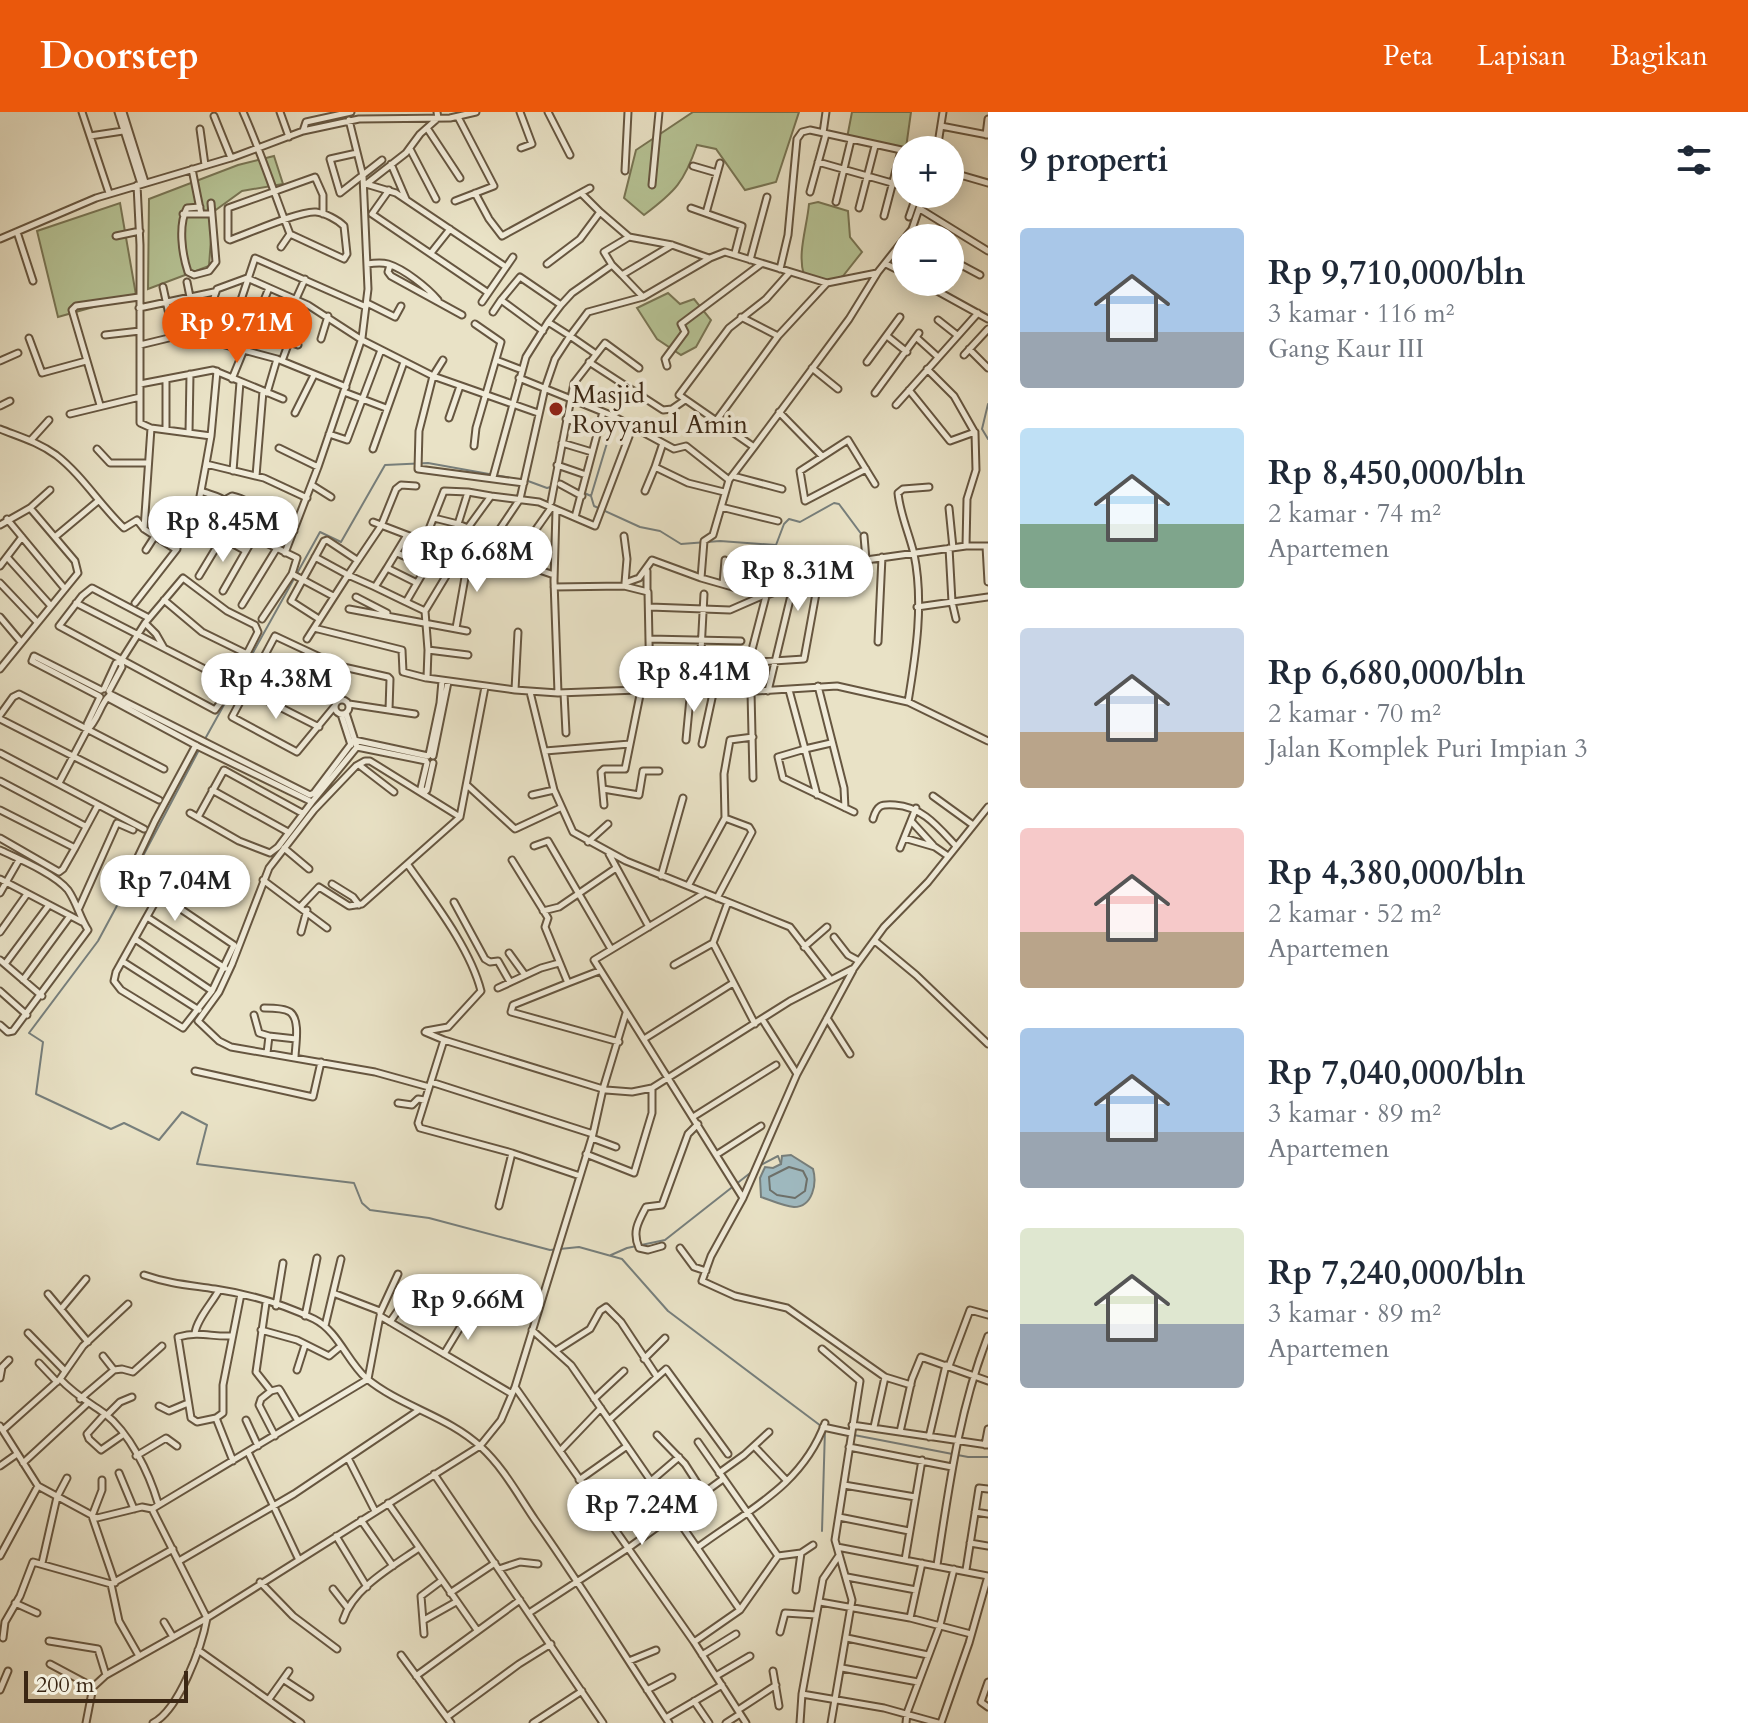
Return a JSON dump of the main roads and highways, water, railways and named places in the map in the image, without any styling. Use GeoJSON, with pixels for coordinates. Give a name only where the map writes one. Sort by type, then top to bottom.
{"type":"FeatureCollection","features":[{"type":"Feature","properties":{"kind":"water"},"geometry":{"type":"Polygon","coordinates":[[[791,1155],[813,1169],[814,1175],[814,1187],[809,1199],[794,1207],[761,1197],[760,1178],[765,1167],[773,1168],[781,1164],[782,1156],[791,1155]]]}},
{"type":"Feature","properties":{"kind":"waterway"},"geometry":{"type":"LineString","coordinates":[[988,404],[982,429],[988,439]]}},
{"type":"Feature","properties":{"kind":"waterway"},"geometry":{"type":"LineString","coordinates":[[591,496],[614,420]]}},
{"type":"Feature","properties":{"kind":"waterway"},"geometry":{"type":"LineString","coordinates":[[205,739],[320,532],[341,542],[385,465],[428,463],[528,481],[547,488],[554,486]]}},
{"type":"Feature","properties":{"kind":"waterway"},"geometry":{"type":"LineString","coordinates":[[571,487],[591,496],[594,506],[640,527],[660,531],[681,544],[720,541],[776,545],[789,519],[800,522],[834,503],[839,504],[862,535]]}},
{"type":"Feature","properties":{"kind":"waterway"},"geometry":{"type":"LineString","coordinates":[[134,873],[200,748]]}},
{"type":"Feature","properties":{"kind":"waterway"},"geometry":{"type":"LineString","coordinates":[[123,894],[131,879]]}},
{"type":"Feature","properties":{"kind":"waterway"},"geometry":{"type":"LineString","coordinates":[[120,900],[98,941],[29,1033],[43,1042],[36,1094],[111,1129],[124,1123],[159,1140],[182,1112],[207,1125],[197,1164],[354,1183],[362,1203],[370,1210],[429,1218],[550,1250],[579,1247],[622,1259],[668,1311],[821,1426]]}},
{"type":"Feature","properties":{"kind":"waterway"},"geometry":{"type":"LineString","coordinates":[[759,1166],[778,1156],[781,1164]]}},
{"type":"Feature","properties":{"kind":"waterway"},"geometry":{"type":"LineString","coordinates":[[611,1255],[627,1248],[665,1240],[754,1170]]}},
{"type":"Feature","properties":{"kind":"waterway"},"geometry":{"type":"LineString","coordinates":[[822,1531],[825,1429]]}},
{"type":"Feature","properties":{"kind":"waterway"},"geometry":{"type":"LineString","coordinates":[[854,1435],[968,1457],[988,1457]]}},
{"type":"Feature","properties":{"kind":"place","name":"Masjid Royyanul Amin"},"geometry":{"type":"Point","coordinates":[556,409]}}]}
